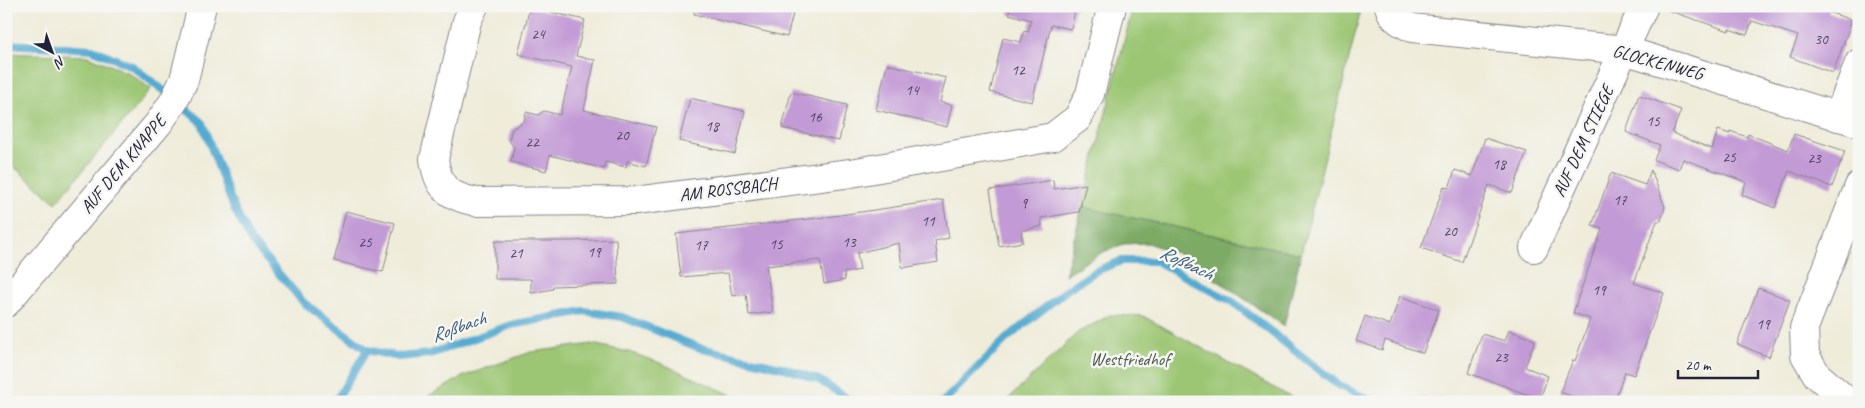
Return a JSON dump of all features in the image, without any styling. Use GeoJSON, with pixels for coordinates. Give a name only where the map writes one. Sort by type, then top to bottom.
{"type":"FeatureCollection","features":[{"type":"Feature","properties":{"kind":"street","name":"AUF DEM KNAPPE"},"geometry":{"type":"LineString","coordinates":[[6,303],[158,124],[174,101],[184,80],[202,6]]}},
{"type":"Feature","properties":{"kind":"street","name":"AM ROSSBACH"},"geometry":{"type":"LineString","coordinates":[[474,6],[467,21],[434,159],[436,173],[444,187],[458,198],[486,202],[636,201],[851,174],[1053,137],[1078,118],[1090,94],[1112,6]]}},
{"type":"Feature","properties":{"kind":"street","name":"GLOCKENWEG"},"geometry":{"type":"LineString","coordinates":[[1388,6],[1398,21],[1412,28],[1624,50],[1848,120],[1859,62]]}},
{"type":"Feature","properties":{"kind":"street","name":"AUF DEM STIEGE"},"geometry":{"type":"LineString","coordinates":[[1534,248],[1644,6]]}},
{"type":"Feature","properties":{"kind":"street"},"geometry":{"type":"LineString","coordinates":[[1848,402],[1817,376],[1805,354],[1804,328],[1859,186]]}},
{"type":"Feature","properties":{"kind":"green space"},"geometry":{"type":"Polygon","coordinates":[[[1133,6],[1362,6],[1301,254],[1082,207],[1133,6]]]}},
{"type":"Feature","properties":{"kind":"green space"},"geometry":{"type":"Polygon","coordinates":[[[6,53],[88,56],[129,73],[151,89],[56,203],[6,160],[6,53]]]}},
{"type":"Feature","properties":{"kind":"green space"},"geometry":{"type":"Polygon","coordinates":[[[1082,207],[1301,254],[1284,326],[1177,253],[1147,243],[1123,244],[1101,253],[1065,275],[1082,207]]]}},
{"type":"Feature","properties":{"kind":"green space","name":"Westfriedhof"},"geometry":{"type":"Polygon","coordinates":[[[1110,315],[1143,316],[1300,402],[1005,402],[1077,333],[1110,315]]]}},
{"type":"Feature","properties":{"kind":"green space"},"geometry":{"type":"Polygon","coordinates":[[[592,344],[629,352],[663,364],[747,402],[418,402],[464,376],[531,352],[592,344]]]}},
{"type":"Feature","properties":{"kind":"building"},"geometry":{"type":"Polygon","coordinates":[[[695,6],[795,6],[787,37],[694,14],[695,6]]]}},
{"type":"Feature","properties":{"kind":"building"},"geometry":{"type":"Polygon","coordinates":[[[1010,6],[1076,6],[1071,29],[1051,25],[1032,102],[990,92],[1003,38],[1021,42],[1024,31],[1028,32],[1031,20],[1009,14],[1010,6]]]}},
{"type":"Feature","properties":{"kind":"building"},"geometry":{"type":"Polygon","coordinates":[[[1667,6],[1830,6],[1828,12],[1852,20],[1833,73],[1790,57],[1798,36],[1752,21],[1747,35],[1729,29],[1729,31],[1667,10],[1667,6]]]}},
{"type":"Feature","properties":{"kind":"building"},"geometry":{"type":"Polygon","coordinates":[[[530,7],[585,20],[576,56],[595,60],[584,110],[656,127],[646,166],[627,161],[626,167],[605,162],[604,169],[550,155],[546,171],[511,162],[514,148],[509,140],[512,129],[524,121],[526,112],[538,115],[544,111],[560,115],[572,67],[518,54],[530,7]]]}},
{"type":"Feature","properties":{"kind":"building"},"geometry":{"type":"Polygon","coordinates":[[[887,64],[946,78],[940,102],[952,105],[947,127],[876,110],[887,64]]]}},
{"type":"Feature","properties":{"kind":"building"},"geometry":{"type":"Polygon","coordinates":[[[791,92],[847,105],[839,141],[782,128],[791,92]]]}},
{"type":"Feature","properties":{"kind":"building"},"geometry":{"type":"Polygon","coordinates":[[[1639,95],[1681,110],[1672,133],[1712,149],[1718,130],[1730,134],[1730,131],[1747,137],[1748,134],[1788,150],[1794,134],[1845,151],[1832,187],[1789,171],[1775,208],[1742,195],[1746,182],[1683,159],[1679,169],[1654,160],[1660,145],[1626,132],[1639,95]]]}},
{"type":"Feature","properties":{"kind":"building"},"geometry":{"type":"Polygon","coordinates":[[[690,98],[745,111],[735,154],[679,141],[690,98]]]}},
{"type":"Feature","properties":{"kind":"building"},"geometry":{"type":"Polygon","coordinates":[[[1485,138],[1527,152],[1512,193],[1489,185],[1462,262],[1421,248],[1444,186],[1449,188],[1455,170],[1472,176],[1485,138]]]}},
{"type":"Feature","properties":{"kind":"building"},"geometry":{"type":"Polygon","coordinates":[[[1651,170],[1665,207],[1661,221],[1657,221],[1634,283],[1664,293],[1634,375],[1625,372],[1614,402],[1588,402],[1560,392],[1573,360],[1575,361],[1590,319],[1573,313],[1602,229],[1592,226],[1611,173],[1645,185],[1651,170]]]}},
{"type":"Feature","properties":{"kind":"building"},"geometry":{"type":"Polygon","coordinates":[[[1053,180],[1054,189],[1086,184],[1079,212],[1041,218],[1042,226],[1021,231],[1023,242],[999,246],[990,190],[1053,180]]]}},
{"type":"Feature","properties":{"kind":"building"},"geometry":{"type":"Polygon","coordinates":[[[943,200],[949,238],[935,241],[938,262],[902,268],[899,243],[857,253],[860,270],[844,273],[845,280],[824,284],[820,260],[766,266],[773,312],[749,315],[746,294],[732,296],[728,273],[681,277],[676,234],[826,217],[943,200]]]}},
{"type":"Feature","properties":{"kind":"building"},"geometry":{"type":"Polygon","coordinates":[[[346,211],[395,223],[383,272],[334,261],[346,211]]]}},
{"type":"Feature","properties":{"kind":"building"},"geometry":{"type":"Polygon","coordinates":[[[616,239],[618,284],[553,286],[553,289],[531,293],[531,279],[495,279],[495,241],[616,239]]]}},
{"type":"Feature","properties":{"kind":"building"},"geometry":{"type":"Polygon","coordinates":[[[1758,288],[1790,300],[1769,357],[1737,344],[1758,288]]]}},
{"type":"Feature","properties":{"kind":"building"},"geometry":{"type":"Polygon","coordinates":[[[1400,296],[1439,310],[1423,353],[1385,340],[1382,350],[1356,341],[1365,316],[1390,325],[1400,296]]]}},
{"type":"Feature","properties":{"kind":"building"},"geometry":{"type":"Polygon","coordinates":[[[1509,330],[1535,340],[1525,367],[1548,376],[1540,399],[1468,373],[1482,334],[1505,341],[1509,330]]]}},
{"type":"Feature","properties":{"kind":"waterway","name":"Roßbach"},"geometry":{"type":"LineString","coordinates":[[6,44],[92,49],[132,66],[164,91]]}},
{"type":"Feature","properties":{"kind":"waterway","name":"Roßbach"},"geometry":{"type":"LineString","coordinates":[[185,108],[202,123],[234,208],[251,241],[304,303],[367,350],[399,357],[430,354],[511,325],[584,311],[622,317],[700,348],[785,368],[819,380],[853,402]]}},
{"type":"Feature","properties":{"kind":"waterway","name":"Roßbach"},"geometry":{"type":"LineString","coordinates":[[943,402],[1006,339],[1068,289],[1096,271],[1121,261],[1156,261],[1233,302],[1340,386],[1374,402]]}},
{"type":"Feature","properties":{"kind":"waterway"},"geometry":{"type":"LineString","coordinates":[[335,402],[367,350]]}},
{"type":"Feature","properties":{"kind":"waterway","name":"Roßbach"},"geometry":{"type":"LineString","coordinates":[[1400,402],[1440,402]]}}]}
